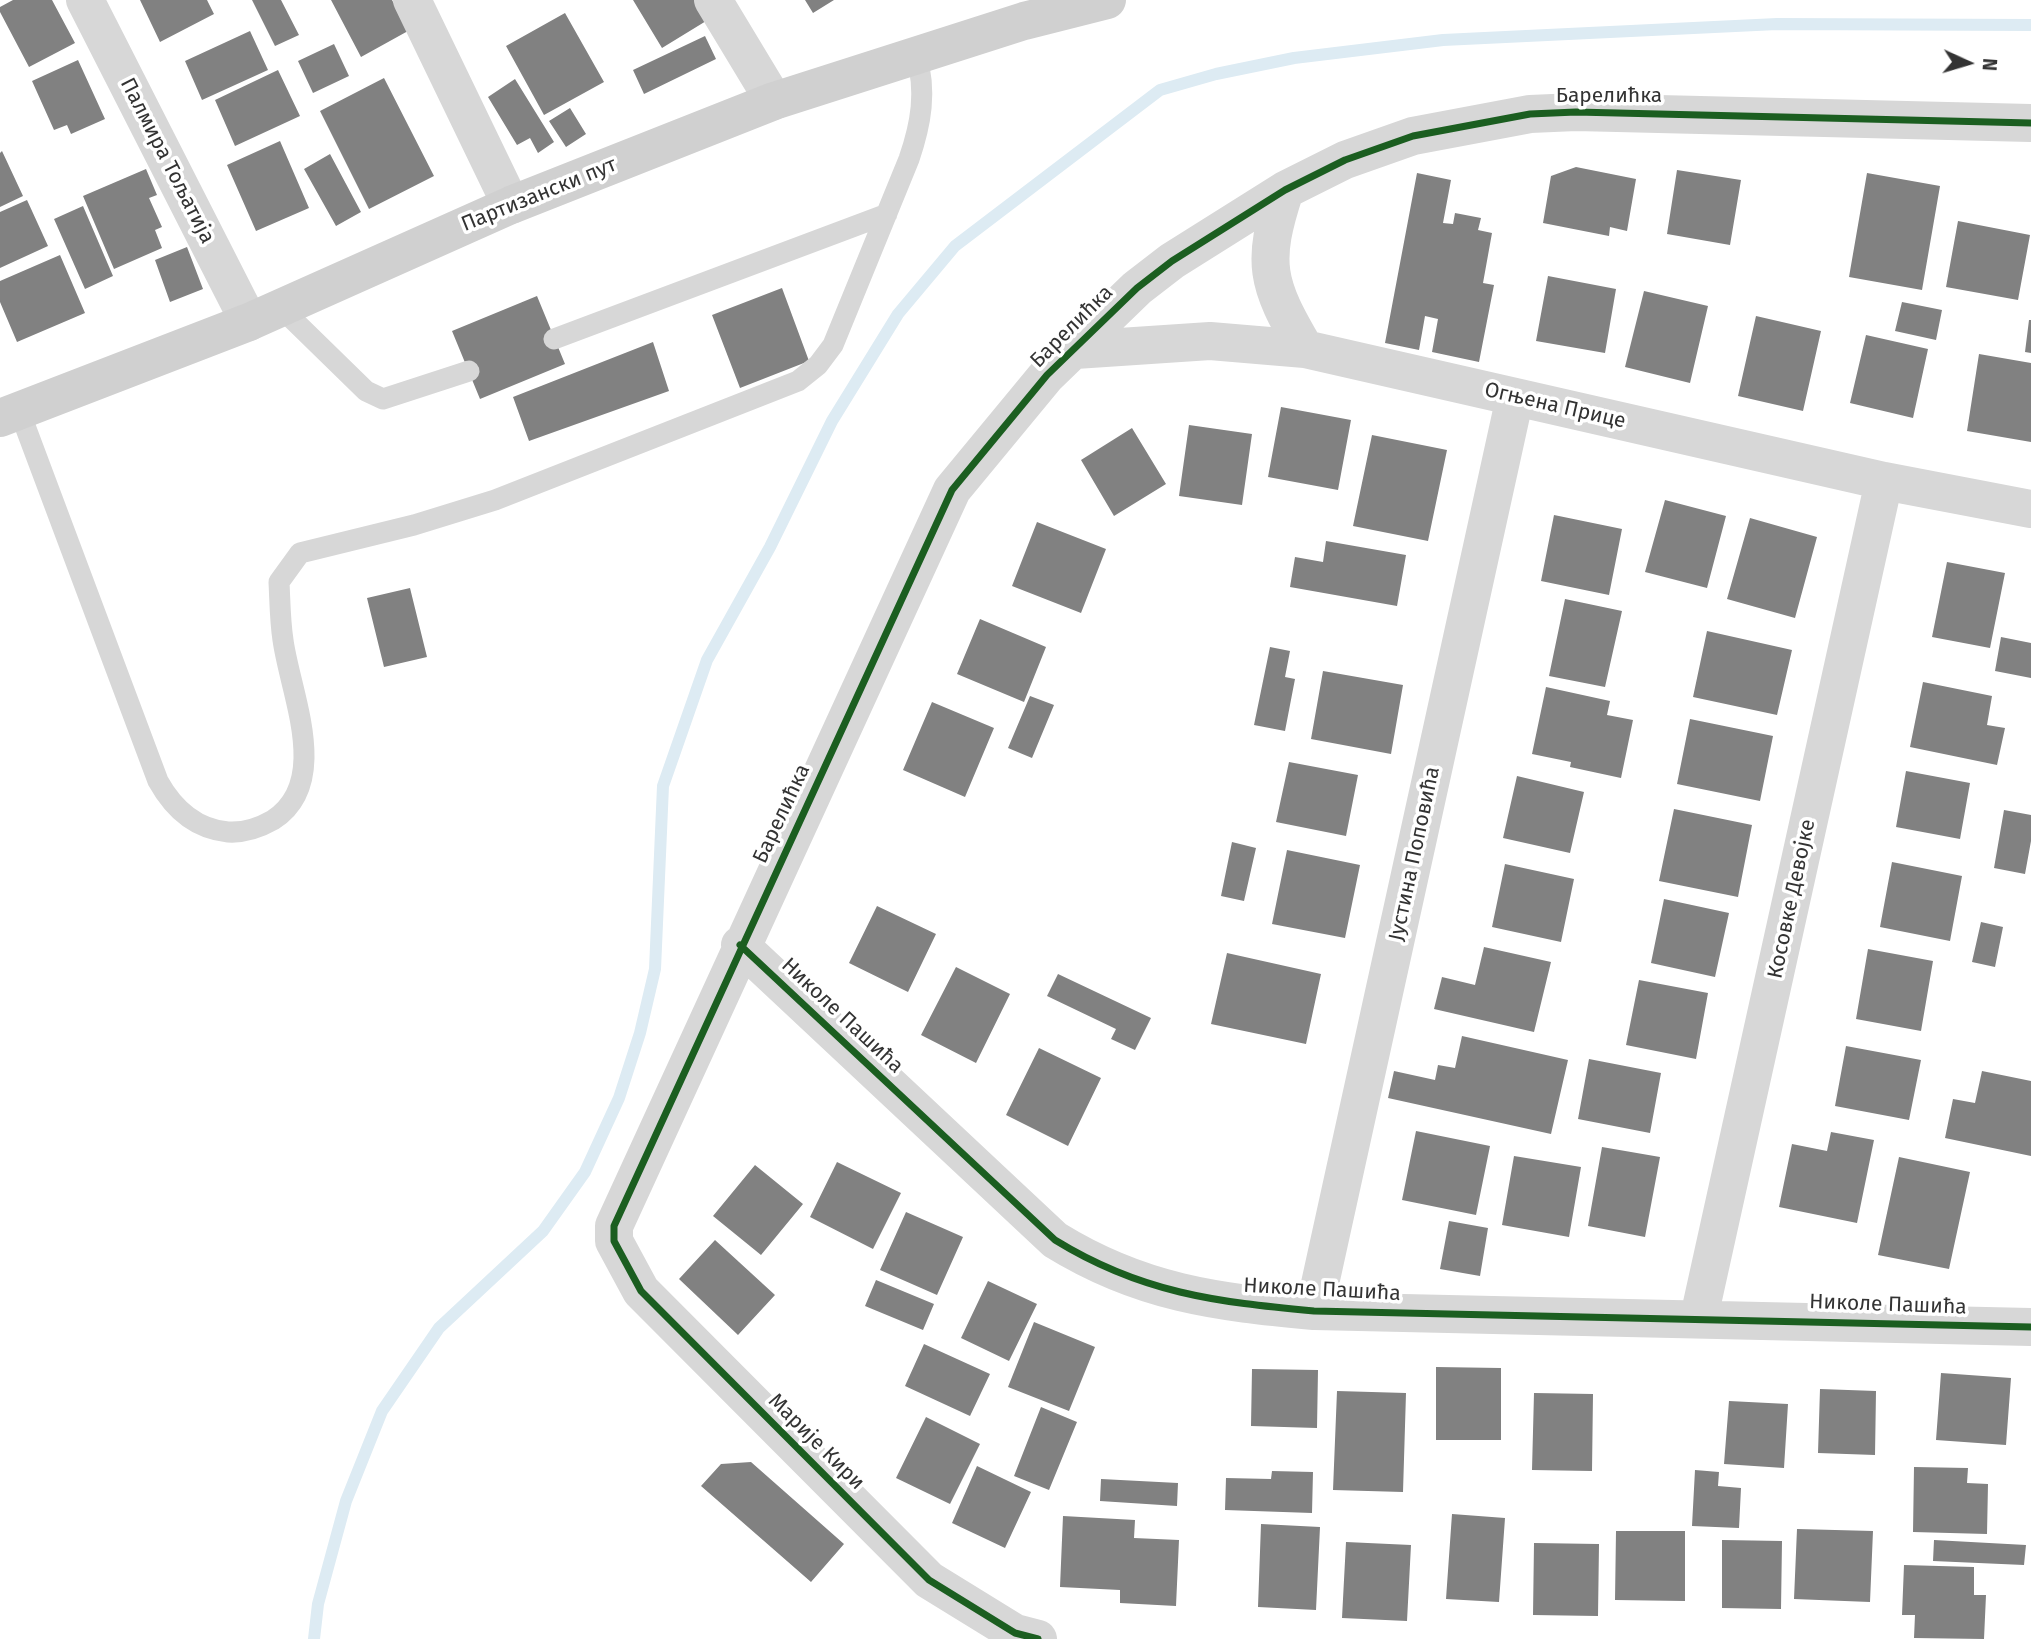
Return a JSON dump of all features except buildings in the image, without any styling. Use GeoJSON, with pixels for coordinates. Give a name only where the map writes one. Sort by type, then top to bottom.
{"type":"FeatureCollection","features":[{"type":"Feature","properties":{"kind":"main road","name":"Партизански пут"},"geometry":{"type":"LineString","coordinates":[[10,414],[265,315],[511,205],[774,101],[1097,1]]}},
{"type":"Feature","properties":{"kind":"street","name":"Палмира Тољатија"},"geometry":{"type":"LineString","coordinates":[[85,0],[265,315]]}},
{"type":"Feature","properties":{"kind":"street"},"geometry":{"type":"LineString","coordinates":[[412,0],[511,205]]}},
{"type":"Feature","properties":{"kind":"street"},"geometry":{"type":"LineString","coordinates":[[713,0],[774,101]]}},
{"type":"Feature","properties":{"kind":"street","name":"Барелићка"},"geometry":{"type":"LineString","coordinates":[[614,1226],[740,945],[952,490],[1046,375],[1137,288],[1172,261],[1285,190],[1345,160],[1413,136],[1530,114],[1576,112],[2031,123]]}},
{"type":"Feature","properties":{"kind":"street"},"geometry":{"type":"LineString","coordinates":[[1285,190],[1272,230],[1269,258],[1274,293],[1305,349]]}},
{"type":"Feature","properties":{"kind":"street","name":"Огњена Прице"},"geometry":{"type":"LineString","coordinates":[[1074,350],[1210,341],[1259,343],[1305,349],[1884,481],[2031,509]]}},
{"type":"Feature","properties":{"kind":"street","name":"Јустина Поповића"},"geometry":{"type":"LineString","coordinates":[[1314,1311],[1515,397]]}},
{"type":"Feature","properties":{"kind":"street","name":"Косовке Девојке"},"geometry":{"type":"LineString","coordinates":[[1699,1317],[1884,481]]}},
{"type":"Feature","properties":{"kind":"street","name":"Николе Пашића"},"geometry":{"type":"LineString","coordinates":[[740,945],[1055,1240],[1117,1274],[1163,1289],[1230,1303],[1314,1311],[1699,1317],[2031,1327]]}},
{"type":"Feature","properties":{"kind":"street","name":"Марије Кири"},"geometry":{"type":"LineString","coordinates":[[614,1226],[614,1241],[640,1292],[929,1580],[1015,1633],[1038,1639]]}},
{"type":"Feature","properties":{"kind":"lane"},"geometry":{"type":"LineString","coordinates":[[10,414],[158,781],[178,810],[193,821],[210,828],[245,831],[264,825],[280,815],[292,800],[300,782],[303,763],[301,714],[283,642],[279,582],[300,553],[414,525],[495,500],[798,381],[818,365],[833,345],[917,135],[923,92],[916,55]]}},
{"type":"Feature","properties":{"kind":"lane"},"geometry":{"type":"LineString","coordinates":[[554,339],[887,214]]}},
{"type":"Feature","properties":{"kind":"lane"},"geometry":{"type":"LineString","coordinates":[[265,315],[366,391],[383,399],[469,371]]}},
{"type":"Feature","properties":{"kind":"waterway"},"geometry":{"type":"LineString","coordinates":[[314,1639],[318,1604],[346,1501],[382,1411],[439,1328],[543,1231],[585,1172],[619,1098],[640,1033],[655,969],[663,786],[707,660],[770,547],[832,421],[898,314],[955,246],[1160,90],[1216,74],[1294,58],[1443,40],[1777,24],[2031,25]]}},
{"type":"Feature","properties":{"kind":"cycle path"},"geometry":{"type":"LineString","coordinates":[[1038,1639],[1015,1633],[929,1580],[641,1291],[614,1241],[614,1226],[952,490],[1047,375],[1137,288],[1172,261],[1285,190],[1345,160],[1413,136],[1530,114],[1576,112],[2031,123]]}},
{"type":"Feature","properties":{"kind":"cycle path"},"geometry":{"type":"LineString","coordinates":[[740,945],[1055,1240],[1087,1258],[1149,1283],[1212,1299],[1314,1311],[2031,1327]]}}]}
